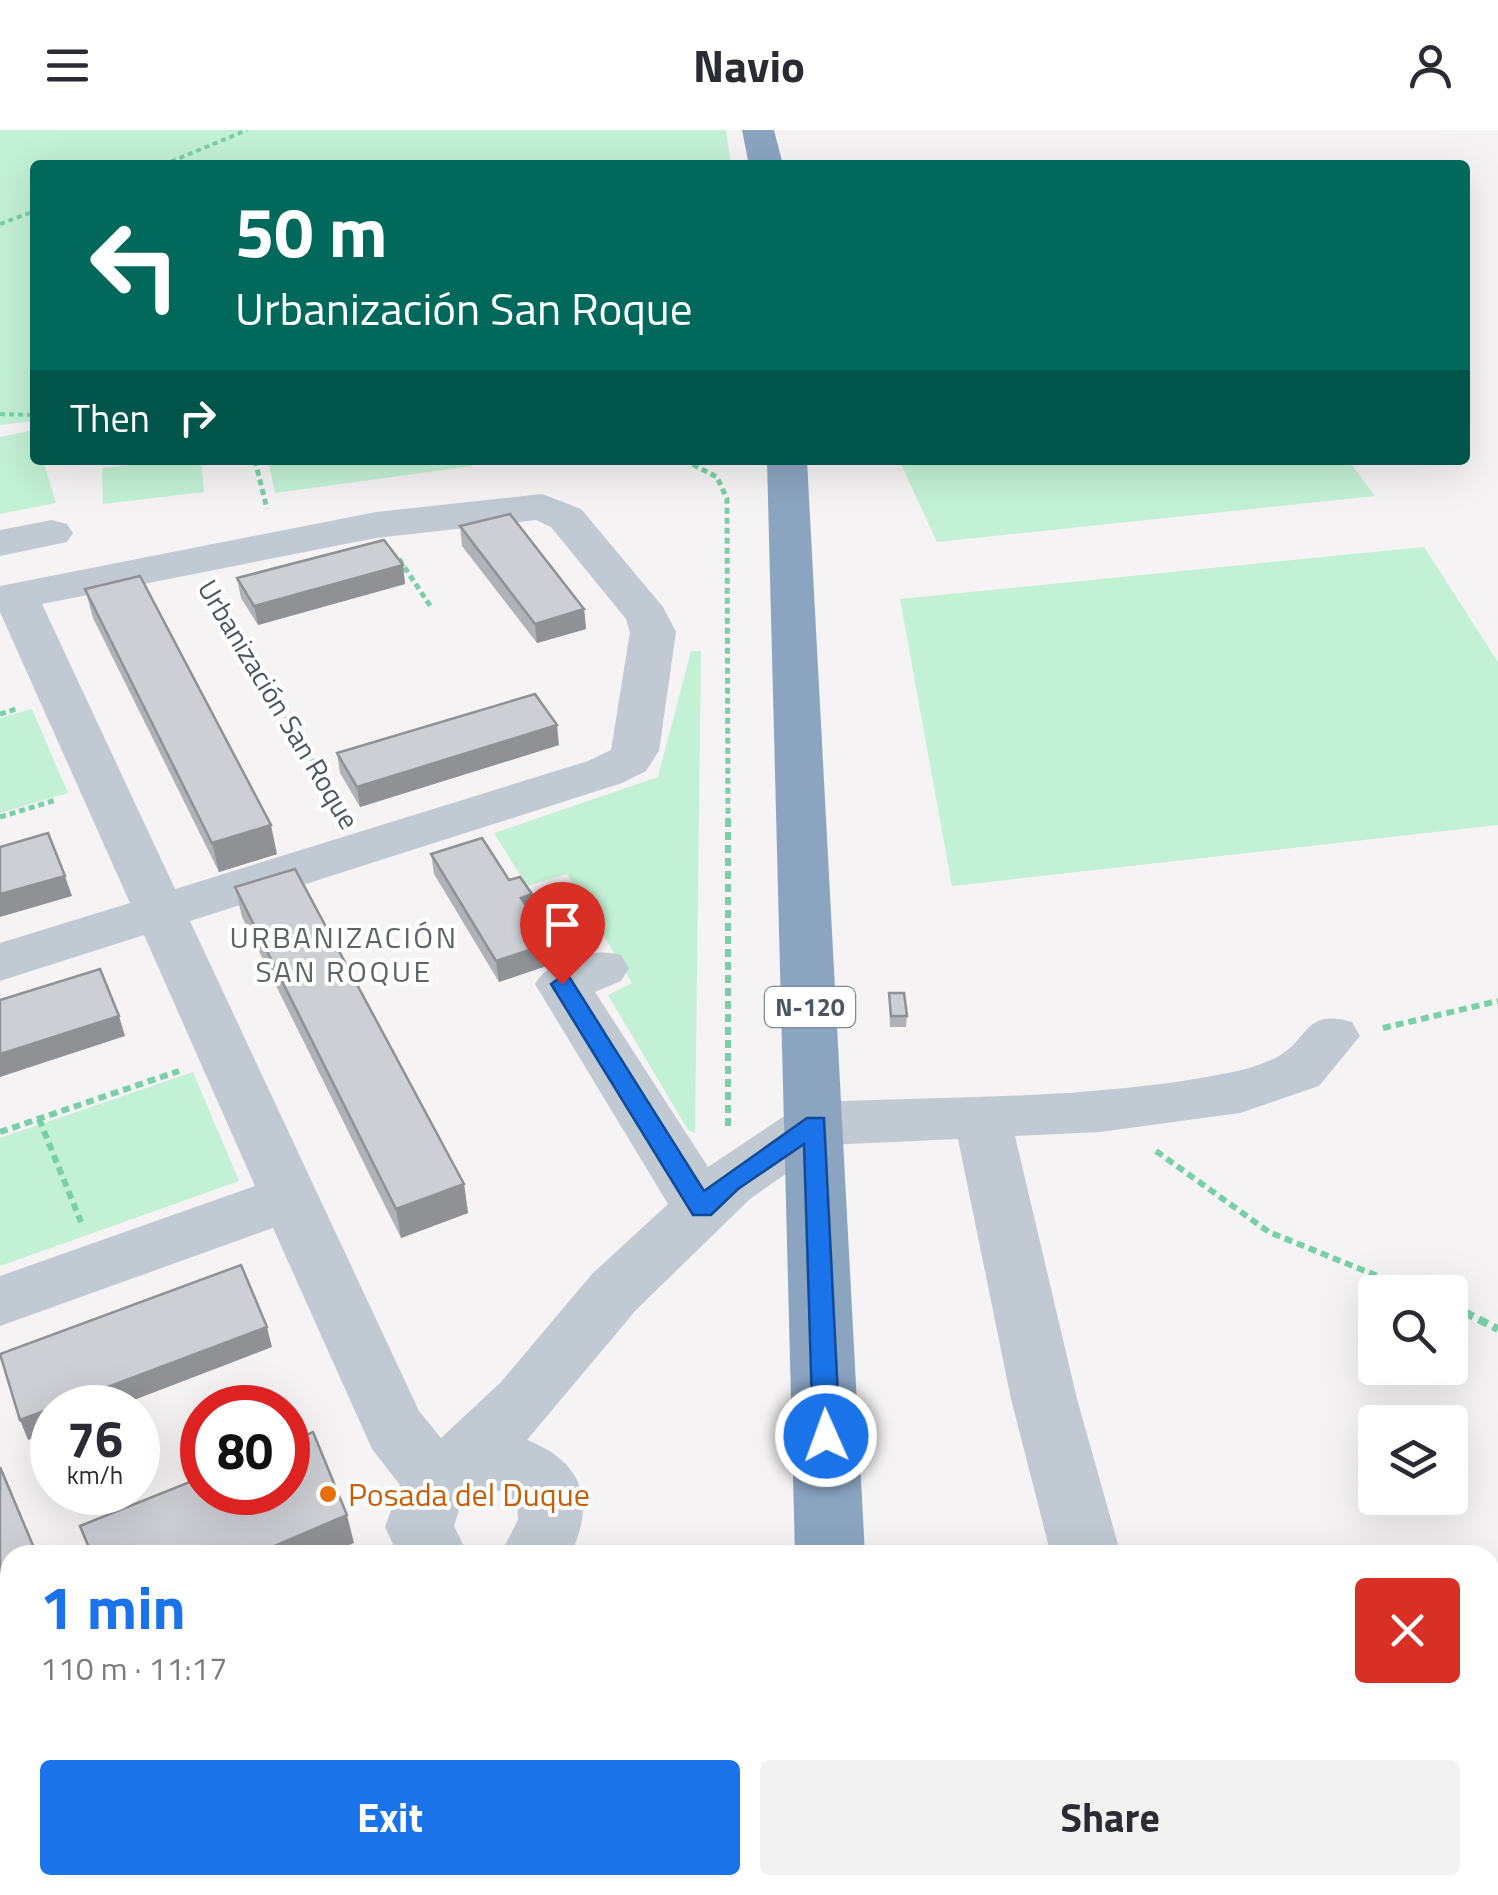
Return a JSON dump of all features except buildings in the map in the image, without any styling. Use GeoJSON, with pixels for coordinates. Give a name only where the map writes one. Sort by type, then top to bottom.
{"type":"FeatureCollection","features":[{"type":"Feature","properties":{"kind":"highway"},"geometry":{"type":"LineString","coordinates":[[758,130],[765,160]]}},
{"type":"Feature","properties":{"kind":"highway","name":"N-120"},"geometry":{"type":"LineString","coordinates":[[787,465],[830,1545]]}},
{"type":"Feature","properties":{"kind":"street","name":"Urbanización San Roque"},"geometry":{"type":"LineString","coordinates":[[0,962],[160,913],[579,781],[629,760],[636,751],[646,696],[652,632],[647,616],[566,518],[542,507],[376,525],[8,598],[160,913],[292,1196],[395,1429],[421,1463],[450,1472]]}},
{"type":"Feature","properties":{"kind":"street"},"geometry":{"type":"LineString","coordinates":[[0,543],[52,533]]}},
{"type":"Feature","properties":{"kind":"street"},"geometry":{"type":"LineString","coordinates":[[602,968],[562,984],[716,1196]]}},
{"type":"Feature","properties":{"kind":"street"},"geometry":{"type":"LineString","coordinates":[[428,1545],[420,1527],[422,1509],[450,1472],[524,1401],[614,1292],[716,1196],[815,1124],[1100,1112],[1240,1092],[1299,1071],[1332,1036]]}},
{"type":"Feature","properties":{"kind":"street"},"geometry":{"type":"LineString","coordinates":[[982,1117],[1044,1399],[1083,1545]]}},
{"type":"Feature","properties":{"kind":"street"},"geometry":{"type":"LineString","coordinates":[[0,1301],[292,1196]]}},
{"type":"Feature","properties":{"kind":"street"},"geometry":{"type":"LineString","coordinates":[[536,1474],[573,1343]]}},
{"type":"Feature","properties":{"kind":"street"},"geometry":{"type":"LineString","coordinates":[[450,1472],[499,1459],[536,1474],[554,1505],[553,1524],[541,1545]]}},
{"type":"Feature","properties":{"kind":"path"},"geometry":{"type":"LineString","coordinates":[[175,160],[247,130]]}},
{"type":"Feature","properties":{"kind":"path"},"geometry":{"type":"LineString","coordinates":[[0,224],[30,213]]}},
{"type":"Feature","properties":{"kind":"path"},"geometry":{"type":"LineString","coordinates":[[0,414],[30,416]]}},
{"type":"Feature","properties":{"kind":"path"},"geometry":{"type":"LineString","coordinates":[[256,465],[276,544]]}},
{"type":"Feature","properties":{"kind":"path"},"geometry":{"type":"LineString","coordinates":[[694,465],[717,476],[727,499],[716,1196]]}},
{"type":"Feature","properties":{"kind":"path"},"geometry":{"type":"LineString","coordinates":[[376,525],[431,607]]}},
{"type":"Feature","properties":{"kind":"path","name":"Urbanización San Roque"},"geometry":{"type":"LineString","coordinates":[[194,560],[365,848]]}},
{"type":"Feature","properties":{"kind":"path"},"geometry":{"type":"LineString","coordinates":[[0,817],[75,795]]}},
{"type":"Feature","properties":{"kind":"path"},"geometry":{"type":"LineString","coordinates":[[1332,1036],[1420,1023],[1498,1001]]}},
{"type":"Feature","properties":{"kind":"path"},"geometry":{"type":"LineString","coordinates":[[0,1132],[224,1055]]}},
{"type":"Feature","properties":{"kind":"path"},"geometry":{"type":"LineString","coordinates":[[1100,1112],[1269,1232],[1374,1275]]}},
{"type":"Feature","properties":{"kind":"path"},"geometry":{"type":"LineString","coordinates":[[39,1119],[82,1224]]}},
{"type":"Feature","properties":{"kind":"path"},"geometry":{"type":"LineString","coordinates":[[1468,1314],[1498,1329]]}},
{"type":"Feature","properties":{"kind":"green space"},"geometry":{"type":"Polygon","coordinates":[[[0,130],[726,130],[730,160],[30,160],[30,422],[0,425],[0,130]]]}},
{"type":"Feature","properties":{"kind":"green space"},"geometry":{"type":"Polygon","coordinates":[[[30,431],[30,465],[45,465],[56,503],[0,514],[0,437],[30,431]]]}},
{"type":"Feature","properties":{"kind":"green space"},"geometry":{"type":"Polygon","coordinates":[[[201,465],[204,492],[103,504],[102,468],[201,465]]]}},
{"type":"Feature","properties":{"kind":"green space"},"geometry":{"type":"Polygon","coordinates":[[[269,465],[472,466],[275,493],[269,465]]]}},
{"type":"Feature","properties":{"kind":"green space"},"geometry":{"type":"Polygon","coordinates":[[[901,465],[1352,465],[1375,496],[937,542],[901,465]]]}},
{"type":"Feature","properties":{"kind":"green space"},"geometry":{"type":"Polygon","coordinates":[[[1424,547],[1498,662],[1498,825],[952,886],[900,599],[1424,547]]]}},
{"type":"Feature","properties":{"kind":"green space"},"geometry":{"type":"Polygon","coordinates":[[[691,651],[701,651],[695,1133],[688,1130],[608,995],[632,983],[567,874],[527,886],[494,833],[658,777],[691,651]]]}},
{"type":"Feature","properties":{"kind":"green space"},"geometry":{"type":"Polygon","coordinates":[[[32,709],[68,793],[0,813],[0,718],[32,709]]]}},
{"type":"Feature","properties":{"kind":"green space"},"geometry":{"type":"Polygon","coordinates":[[[193,1072],[239,1181],[0,1266],[0,1138],[193,1072]]]}},
{"type":"Feature","properties":{"kind":"place","name":"Posada del Duque"},"geometry":{"type":"Point","coordinates":[328,1494]}},
{"type":"Feature","properties":{"kind":"district","name":"URBANIZACIÓN SAN ROQUE"},"geometry":{"type":"Point","coordinates":[344,954]}},
{"type":"Feature","properties":{"kind":"route"},"geometry":{"type":"LineString","coordinates":[[562,984],[702,1208],[729,1183],[815,1124],[826,1436]]}}]}
